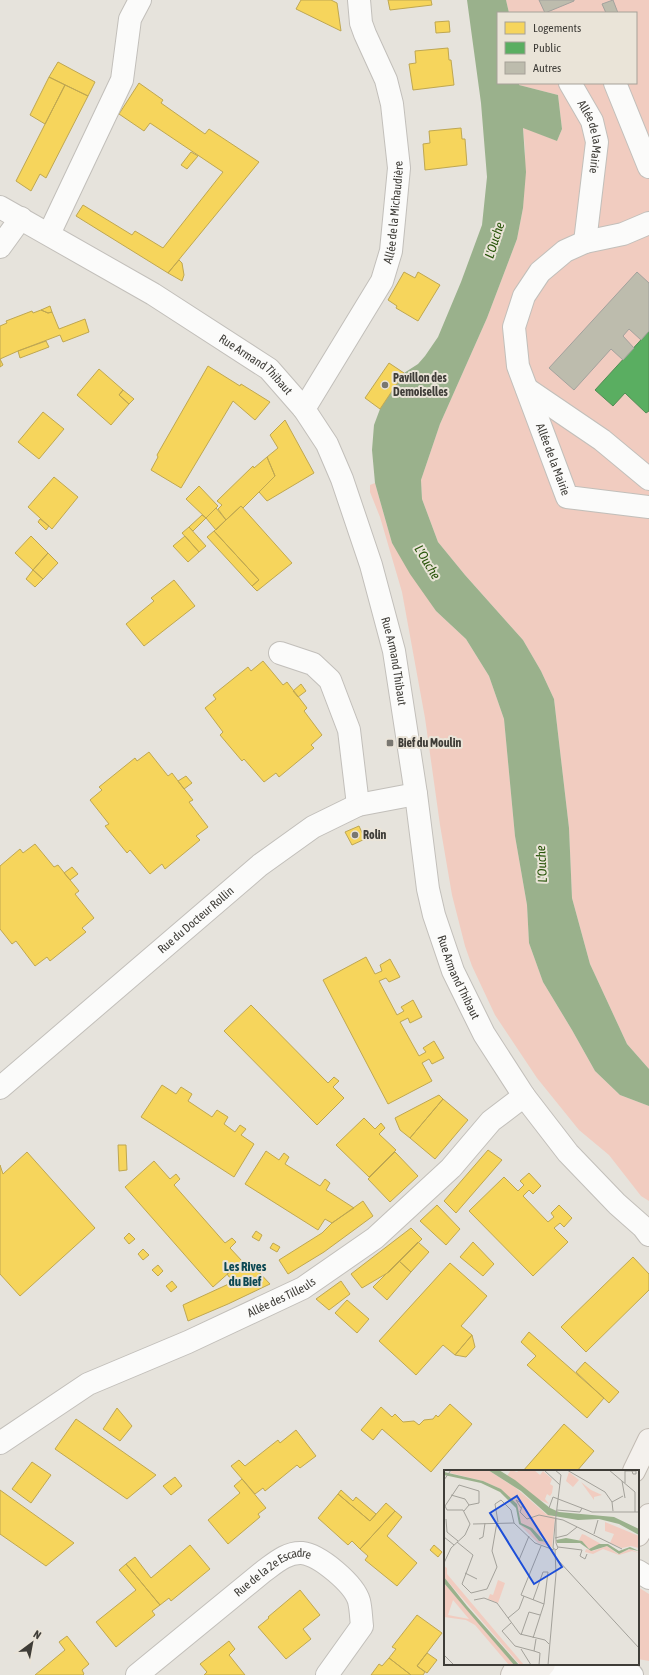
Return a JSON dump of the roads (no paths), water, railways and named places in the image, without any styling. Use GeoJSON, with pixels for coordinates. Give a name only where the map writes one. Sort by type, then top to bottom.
{"type":"FeatureCollection","features":[{"type":"Feature","properties":{"kind":"main road"},"geometry":{"type":"LineString","coordinates":[[634,1470],[649,1440]]}},
{"type":"Feature","properties":{"kind":"main road"},"geometry":{"type":"LineString","coordinates":[[639,1534],[649,1515]]}},
{"type":"Feature","properties":{"kind":"main road"},"geometry":{"type":"LineString","coordinates":[[512,1675],[517,1665]]}},
{"type":"Feature","properties":{"kind":"main road"},"geometry":{"type":"LineString","coordinates":[[535,1675],[543,1665]]}},
{"type":"Feature","properties":{"kind":"street"},"geometry":{"type":"LineString","coordinates":[[49,234],[122,80],[130,19],[140,0]]}},
{"type":"Feature","properties":{"kind":"street","name":"Allée de la Michaudière"},"geometry":{"type":"LineString","coordinates":[[304,409],[382,281],[391,251],[399,168],[393,111],[386,80],[365,34],[359,0]]}},
{"type":"Feature","properties":{"kind":"street","name":"Allée de la Mairie"},"geometry":{"type":"LineString","coordinates":[[571,84],[592,121],[597,142],[585,242]]}},
{"type":"Feature","properties":{"kind":"street"},"geometry":{"type":"LineString","coordinates":[[615,84],[649,167]]}},
{"type":"Feature","properties":{"kind":"street","name":"Rue Armand Thibaut"},"geometry":{"type":"LineString","coordinates":[[0,207],[153,294],[269,369],[304,409],[327,444],[342,479],[371,565],[394,651],[416,794],[428,889],[434,915],[453,971],[484,1034],[524,1096],[568,1152],[617,1204],[647,1230]]}},
{"type":"Feature","properties":{"kind":"street"},"geometry":{"type":"LineString","coordinates":[[0,247],[21,218]]}},
{"type":"Feature","properties":{"kind":"street","name":"Allée de la Mairie"},"geometry":{"type":"LineString","coordinates":[[649,223],[623,234],[585,242],[566,251],[540,272],[524,296],[514,327],[518,366],[568,497],[649,507]]}},
{"type":"Feature","properties":{"kind":"street","name":"Allée de la Mairie"},"geometry":{"type":"LineString","coordinates":[[527,389],[602,440],[649,479]]}},
{"type":"Feature","properties":{"kind":"street"},"geometry":{"type":"LineString","coordinates":[[280,653],[313,664],[330,680],[349,730],[358,805]]}},
{"type":"Feature","properties":{"kind":"street","name":"Rue du Docteur Rollin"},"geometry":{"type":"LineString","coordinates":[[0,1088],[260,865],[313,827],[358,805],[416,794]]}},
{"type":"Feature","properties":{"kind":"street","name":"Allée des Tilleuls"},"geometry":{"type":"LineString","coordinates":[[0,1443],[88,1384],[188,1342],[303,1288],[375,1238],[451,1168],[491,1121],[524,1096]]}},
{"type":"Feature","properties":{"kind":"street","name":"Rue de la 2e Escadre"},"geometry":{"type":"LineString","coordinates":[[137,1675],[264,1571],[283,1557],[302,1553],[322,1561],[343,1577],[359,1600],[362,1626],[327,1675]]}},
{"type":"Feature","properties":{"kind":"street"},"geometry":{"type":"LineString","coordinates":[[639,1572],[649,1578]]}},
{"type":"Feature","properties":{"kind":"street"},"geometry":{"type":"LineString","coordinates":[[553,1675],[582,1669],[619,1669]]}},
{"type":"Feature","properties":{"kind":"water","name":"L'Ouche"},"geometry":{"type":"Polygon","coordinates":[[[467,0],[506,0],[509,12],[497,12],[497,84],[519,84],[558,95],[562,129],[557,141],[523,128],[526,172],[523,208],[517,239],[487,318],[440,424],[421,480],[422,499],[438,542],[465,575],[523,640],[541,671],[554,699],[569,828],[572,898],[590,964],[627,1044],[649,1069],[649,1106],[620,1095],[595,1071],[543,982],[529,943],[527,905],[515,836],[504,719],[489,676],[466,639],[436,611],[410,574],[392,543],[375,483],[372,450],[374,425],[380,409],[404,373],[418,364],[438,337],[461,282],[482,225],[487,177],[481,103],[467,0]]]}},
{"type":"Feature","properties":{"kind":"place","name":"Pavillon des Demoiselles"},"geometry":{"type":"Point","coordinates":[385,385]}},
{"type":"Feature","properties":{"kind":"place","name":"Bief du Moulin"},"geometry":{"type":"Point","coordinates":[390,743]}},
{"type":"Feature","properties":{"kind":"place","name":"Rolin"},"geometry":{"type":"Point","coordinates":[355,835]}},
{"type":"Feature","properties":{"kind":"district","name":"Les Rives du Bief"},"geometry":{"type":"Point","coordinates":[245,1274]}}]}
